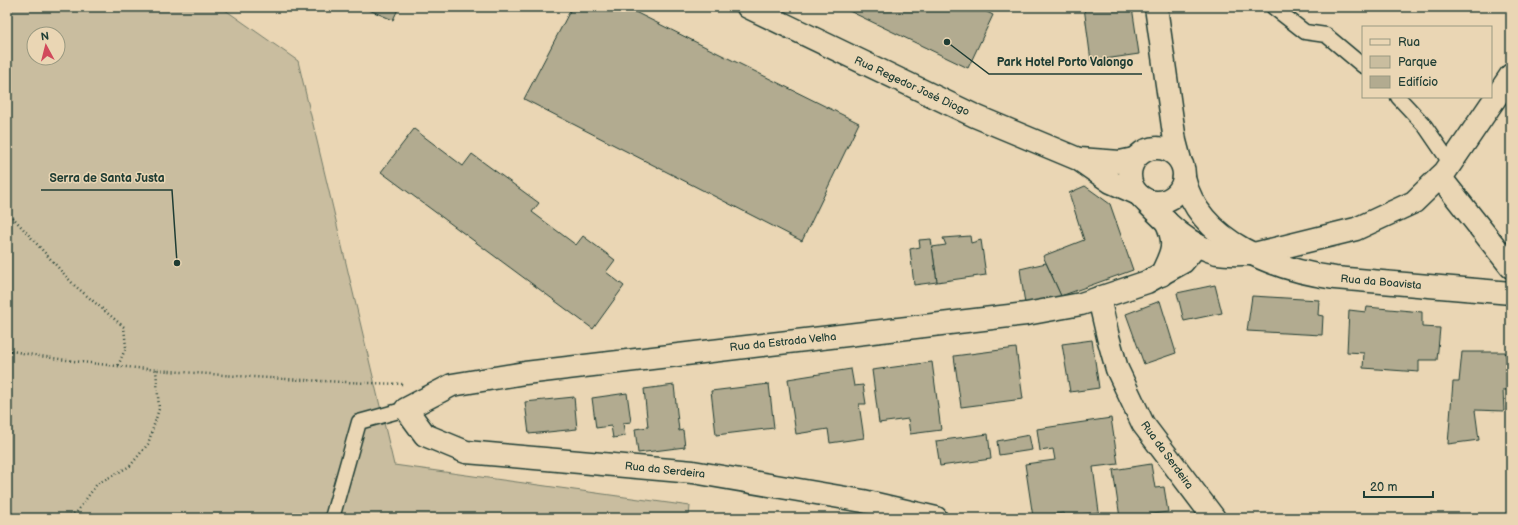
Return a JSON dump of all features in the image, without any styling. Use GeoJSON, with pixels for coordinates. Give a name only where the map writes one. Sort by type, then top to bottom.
{"type":"FeatureCollection","features":[{"type":"Feature","properties":{"kind":"street","name":"Rua Regedor José Diogo"},"geometry":{"type":"LineString","coordinates":[[748,7],[975,116],[1078,159],[1111,182],[1139,196]]}},
{"type":"Feature","properties":{"kind":"street"},"geometry":{"type":"LineString","coordinates":[[1141,154],[1157,148],[1166,149],[1182,169],[1182,187],[1177,194],[1169,200],[1160,202],[1139,196],[1131,185],[1129,176],[1130,168],[1158,131],[1166,94],[1166,71],[1156,7]]}},
{"type":"Feature","properties":{"kind":"street","name":"Rua da Boavista"},"geometry":{"type":"LineString","coordinates":[[1166,71],[1175,141],[1188,194],[1195,207],[1209,224],[1227,239],[1254,254],[1286,268],[1310,275],[1511,292]]}},
{"type":"Feature","properties":{"kind":"street"},"geometry":{"type":"LineString","coordinates":[[1254,254],[1356,229],[1414,202],[1446,171],[1511,75]]}},
{"type":"Feature","properties":{"kind":"street","name":"Rua Regedor José Diogo"},"geometry":{"type":"LineString","coordinates":[[1078,159],[1120,162],[1141,154]]}},
{"type":"Feature","properties":{"kind":"street"},"geometry":{"type":"LineString","coordinates":[[1446,171],[1511,267]]}},
{"type":"Feature","properties":{"kind":"street","name":"Rua da Boavista"},"geometry":{"type":"LineString","coordinates":[[1139,196],[1184,237],[1197,245],[1218,253],[1254,254]]}},
{"type":"Feature","properties":{"kind":"street"},"geometry":{"type":"LineString","coordinates":[[1195,207],[1200,223],[1200,234],[1197,245]]}},
{"type":"Feature","properties":{"kind":"street"},"geometry":{"type":"LineString","coordinates":[[1161,275],[1170,258],[1173,244],[1172,235],[1166,221]]}},
{"type":"Feature","properties":{"kind":"street","name":"Rua da Estrada Velha"},"geometry":{"type":"LineString","coordinates":[[1184,262],[1197,245]]}},
{"type":"Feature","properties":{"kind":"street","name":"Rua da Estrada Velha"},"geometry":{"type":"LineString","coordinates":[[406,409],[452,385],[525,373],[1026,314],[1081,304],[1147,282],[1194,258],[1218,253]]}},
{"type":"Feature","properties":{"kind":"street","name":"Rua da Serdeira"},"geometry":{"type":"LineString","coordinates":[[1100,298],[1108,337],[1117,369],[1143,424],[1214,518]]}},
{"type":"Feature","properties":{"kind":"street","name":"Rua da Serdeira"},"geometry":{"type":"LineString","coordinates":[[406,409],[425,436],[466,452],[693,472],[863,502],[936,518]]}},
{"type":"Feature","properties":{"kind":"lane"},"geometry":{"type":"LineString","coordinates":[[1273,7],[1305,32],[1326,35],[1362,65]]}},
{"type":"Feature","properties":{"kind":"lane"},"geometry":{"type":"LineString","coordinates":[[1399,98],[1425,126],[1446,171]]}},
{"type":"Feature","properties":{"kind":"lane"},"geometry":{"type":"LineString","coordinates":[[332,518],[359,422],[406,409]]}},
{"type":"Feature","properties":{"kind":"path"},"geometry":{"type":"LineString","coordinates":[[7,211],[74,285],[124,326],[126,347],[118,366]]}},
{"type":"Feature","properties":{"kind":"path"},"geometry":{"type":"LineString","coordinates":[[7,350],[50,359],[118,366],[348,383],[404,384]]}},
{"type":"Feature","properties":{"kind":"path"},"geometry":{"type":"LineString","coordinates":[[58,518],[76,513],[97,484],[130,466],[148,444],[159,409],[156,369]]}},
{"type":"Feature","properties":{"kind":"path"},"geometry":{"type":"LineString","coordinates":[[7,516],[15,518]]}},
{"type":"Feature","properties":{"kind":"green space"},"geometry":{"type":"Polygon","coordinates":[[[7,7],[221,7],[298,61],[394,465],[690,506],[689,518],[7,518],[7,7]]]}},
{"type":"Feature","properties":{"kind":"building"},"geometry":{"type":"Polygon","coordinates":[[[362,7],[399,7],[393,20],[362,7]]]}},
{"type":"Feature","properties":{"kind":"building"},"geometry":{"type":"Polygon","coordinates":[[[572,7],[625,7],[859,123],[802,241],[524,99],[572,7]]]}},
{"type":"Feature","properties":{"kind":"building"},"geometry":{"type":"Polygon","coordinates":[[[841,7],[977,7],[993,15],[968,68],[841,7]]]}},
{"type":"Feature","properties":{"kind":"building"},"geometry":{"type":"Polygon","coordinates":[[[1084,7],[1132,7],[1139,54],[1091,61],[1084,7]]]}},
{"type":"Feature","properties":{"kind":"building"},"geometry":{"type":"Polygon","coordinates":[[[414,129],[463,166],[472,154],[539,203],[532,212],[576,245],[583,236],[615,260],[606,272],[624,286],[593,329],[381,172],[414,129]]]}},
{"type":"Feature","properties":{"kind":"building"},"geometry":{"type":"Polygon","coordinates":[[[1085,186],[1110,204],[1133,270],[1061,296],[1043,256],[1084,240],[1069,193],[1085,186]]]}},
{"type":"Feature","properties":{"kind":"building"},"geometry":{"type":"Polygon","coordinates":[[[970,236],[971,243],[981,240],[986,275],[937,282],[932,247],[946,245],[943,238],[970,236]]]}},
{"type":"Feature","properties":{"kind":"building"},"geometry":{"type":"Polygon","coordinates":[[[931,239],[937,282],[914,285],[910,249],[920,247],[919,240],[931,239]]]}},
{"type":"Feature","properties":{"kind":"building"},"geometry":{"type":"Polygon","coordinates":[[[1046,263],[1061,296],[1025,304],[1020,269],[1046,263]]]}},
{"type":"Feature","properties":{"kind":"building"},"geometry":{"type":"Polygon","coordinates":[[[1215,285],[1222,313],[1184,321],[1177,293],[1215,285]]]}},
{"type":"Feature","properties":{"kind":"building"},"geometry":{"type":"Polygon","coordinates":[[[1252,296],[1319,300],[1318,315],[1323,316],[1322,335],[1247,331],[1252,296]]]}},
{"type":"Feature","properties":{"kind":"building"},"geometry":{"type":"Polygon","coordinates":[[[1160,301],[1176,353],[1144,364],[1126,314],[1160,301]]]}},
{"type":"Feature","properties":{"kind":"building"},"geometry":{"type":"Polygon","coordinates":[[[1367,307],[1422,312],[1422,327],[1440,328],[1437,360],[1419,360],[1419,372],[1363,368],[1364,353],[1347,352],[1349,310],[1366,312],[1367,307]]]}},
{"type":"Feature","properties":{"kind":"building"},"geometry":{"type":"Polygon","coordinates":[[[1092,340],[1099,388],[1070,392],[1062,344],[1092,340]]]}},
{"type":"Feature","properties":{"kind":"building"},"geometry":{"type":"Polygon","coordinates":[[[1016,348],[1023,399],[961,407],[954,356],[1016,348]]]}},
{"type":"Feature","properties":{"kind":"building"},"geometry":{"type":"Polygon","coordinates":[[[1462,352],[1505,352],[1507,360],[1511,360],[1511,390],[1503,390],[1504,411],[1475,410],[1479,440],[1448,444],[1453,382],[1459,382],[1462,352]]]}},
{"type":"Feature","properties":{"kind":"building"},"geometry":{"type":"Polygon","coordinates":[[[932,362],[941,430],[910,434],[908,419],[879,423],[872,370],[932,362]]]}},
{"type":"Feature","properties":{"kind":"building"},"geometry":{"type":"Polygon","coordinates":[[[851,369],[854,386],[863,385],[866,404],[859,404],[864,438],[830,443],[828,429],[796,434],[788,379],[851,369]]]}},
{"type":"Feature","properties":{"kind":"building"},"geometry":{"type":"Polygon","coordinates":[[[769,384],[774,428],[716,435],[711,391],[769,384]]]}},
{"type":"Feature","properties":{"kind":"building"},"geometry":{"type":"Polygon","coordinates":[[[674,385],[679,431],[683,430],[685,447],[638,453],[635,429],[648,427],[644,389],[674,385]]]}},
{"type":"Feature","properties":{"kind":"building"},"geometry":{"type":"Polygon","coordinates":[[[627,393],[631,422],[623,423],[625,436],[613,438],[611,426],[596,428],[592,398],[627,393]]]}},
{"type":"Feature","properties":{"kind":"building"},"geometry":{"type":"Polygon","coordinates":[[[574,397],[577,429],[529,434],[525,402],[574,397]]]}},
{"type":"Feature","properties":{"kind":"building"},"geometry":{"type":"Polygon","coordinates":[[[1111,418],[1118,464],[1093,467],[1099,512],[1065,517],[1064,513],[1033,517],[1025,464],[1055,460],[1053,449],[1040,451],[1037,429],[1111,418]]]}},
{"type":"Feature","properties":{"kind":"building"},"geometry":{"type":"Polygon","coordinates":[[[988,434],[991,459],[940,466],[936,441],[988,434]]]}},
{"type":"Feature","properties":{"kind":"building"},"geometry":{"type":"Polygon","coordinates":[[[1029,435],[1032,450],[999,455],[997,441],[1029,435]]]}},
{"type":"Feature","properties":{"kind":"building"},"geometry":{"type":"Polygon","coordinates":[[[1151,464],[1155,488],[1164,487],[1168,512],[1120,518],[1113,470],[1151,464]]]}},
{"type":"Feature","properties":{"kind":"place","name":"Park Hotel Porto Valongo"},"geometry":{"type":"Point","coordinates":[947,42]}},
{"type":"Feature","properties":{"kind":"place","name":"Serra de Santa Justa"},"geometry":{"type":"Point","coordinates":[177,263]}}]}
